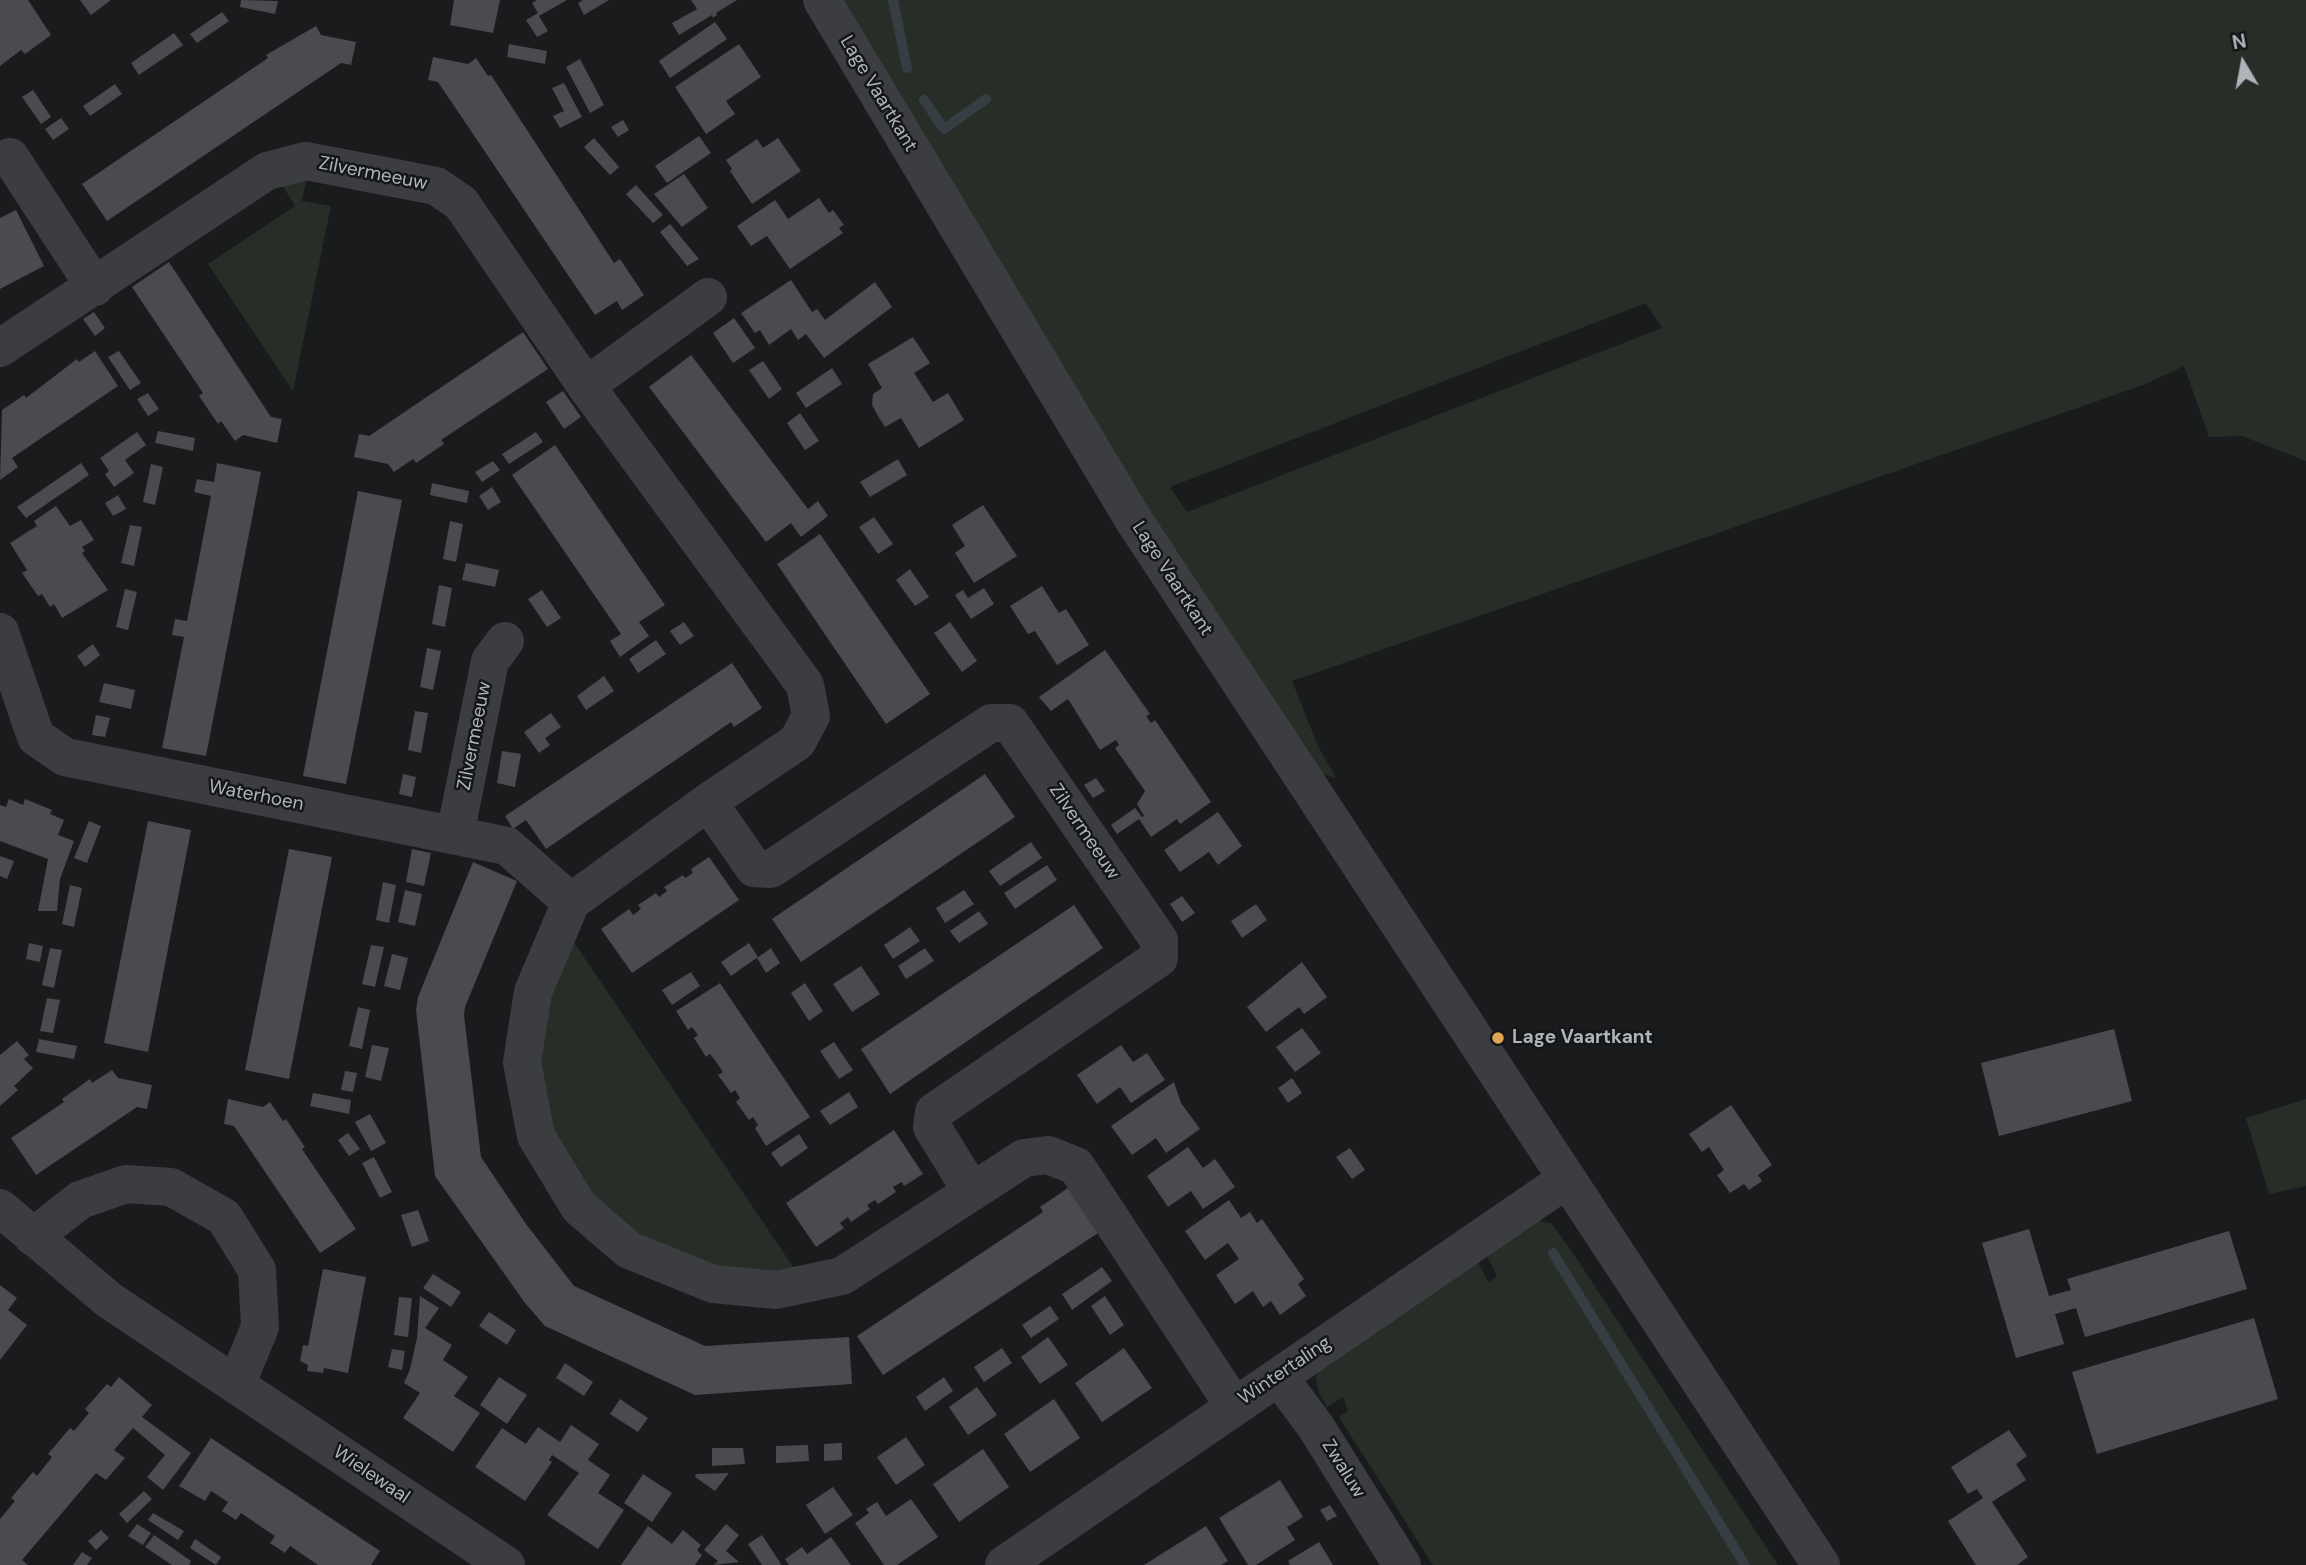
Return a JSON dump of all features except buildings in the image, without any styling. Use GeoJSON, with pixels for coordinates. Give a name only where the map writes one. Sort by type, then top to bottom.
{"type":"FeatureCollection","features":[{"type":"Feature","properties":{"kind":"street","name":"Lage Vaartkant"},"geometry":{"type":"LineString","coordinates":[[822,0],[1133,519],[1821,1565]]}},
{"type":"Feature","properties":{"kind":"street"},"geometry":{"type":"LineString","coordinates":[[10,157],[95,287]]}},
{"type":"Feature","properties":{"kind":"street","name":"Zilvermeeuw"},"geometry":{"type":"LineString","coordinates":[[0,348],[267,171],[306,161],[436,186],[461,203],[586,386],[805,685],[811,716],[797,742],[708,802],[571,902]]}},
{"type":"Feature","properties":{"kind":"street"},"geometry":{"type":"LineString","coordinates":[[586,386],[708,298]]}},
{"type":"Feature","properties":{"kind":"street","name":"Waterhoen"},"geometry":{"type":"LineString","coordinates":[[0,632],[36,737],[65,758],[507,846],[571,902]]}},
{"type":"Feature","properties":{"kind":"street","name":"Zilvermeeuw"},"geometry":{"type":"LineString","coordinates":[[455,835],[490,661],[505,641]]}},
{"type":"Feature","properties":{"kind":"street","name":"Zilvermeeuw"},"geometry":{"type":"LineString","coordinates":[[708,802],[754,867],[771,869],[991,723],[1010,723],[1159,940],[1159,958],[934,1112],[932,1127],[972,1192]]}},
{"type":"Feature","properties":{"kind":"street"},"geometry":{"type":"LineString","coordinates":[[571,902],[533,992],[522,1062],[536,1136],[579,1206],[629,1250],[713,1284],[776,1290],[842,1276],[1024,1158],[1048,1155],[1076,1166],[1234,1406]]}},
{"type":"Feature","properties":{"kind":"street","name":"Wintertaling"},"geometry":{"type":"LineString","coordinates":[[1004,1565],[1567,1179]]}},
{"type":"Feature","properties":{"kind":"street"},"geometry":{"type":"LineString","coordinates":[[33,1237],[80,1200],[126,1184],[171,1187],[224,1217],[257,1270],[260,1326],[236,1385]]}},
{"type":"Feature","properties":{"kind":"street","name":"Wielewaal"},"geometry":{"type":"LineString","coordinates":[[0,1208],[109,1300],[506,1565]]}},
{"type":"Feature","properties":{"kind":"street","name":"Zwaluw"},"geometry":{"type":"LineString","coordinates":[[1279,1377],[1316,1427],[1402,1565]]}},
{"type":"Feature","properties":{"kind":"shaded area"},"geometry":{"type":"Polygon","coordinates":[[[843,0],[2306,0],[2306,461],[2242,436],[2209,437],[2184,366],[2146,384],[1292,681],[1318,746],[1336,778],[1312,771],[1299,760],[951,188],[843,0]],[[1646,303],[1170,487],[1187,512],[1662,328],[1646,303]]]}},
{"type":"Feature","properties":{"kind":"shaded area"},"geometry":{"type":"Polygon","coordinates":[[[308,171],[302,201],[331,206],[293,391],[208,264],[295,206],[279,180],[308,171]]]}},
{"type":"Feature","properties":{"kind":"shaded area"},"geometry":{"type":"Polygon","coordinates":[[[565,929],[798,1274],[736,1273],[664,1251],[621,1223],[581,1188],[553,1148],[537,1039],[565,929]]]}},
{"type":"Feature","properties":{"kind":"shaded area"},"geometry":{"type":"Polygon","coordinates":[[[2306,1099],[2306,1186],[2269,1194],[2246,1118],[2306,1099]]]}},
{"type":"Feature","properties":{"kind":"shaded area"},"geometry":{"type":"Polygon","coordinates":[[[1534,1220],[1551,1223],[1571,1250],[1778,1565],[1433,1565],[1339,1417],[1348,1411],[1343,1397],[1327,1407],[1319,1393],[1316,1377],[1321,1366],[1476,1258],[1489,1283],[1497,1276],[1485,1252],[1534,1220]]]}},
{"type":"Feature","properties":{"kind":"waterway"},"geometry":{"type":"LineString","coordinates":[[893,0],[907,68]]}},
{"type":"Feature","properties":{"kind":"waterway"},"geometry":{"type":"LineString","coordinates":[[924,100],[944,129],[986,99]]}},
{"type":"Feature","properties":{"kind":"waterway"},"geometry":{"type":"LineString","coordinates":[[1553,1253],[1745,1565]]}},
{"type":"Feature","properties":{"kind":"place","name":"Lage Vaartkant"},"geometry":{"type":"Point","coordinates":[1498,1038]}}]}
